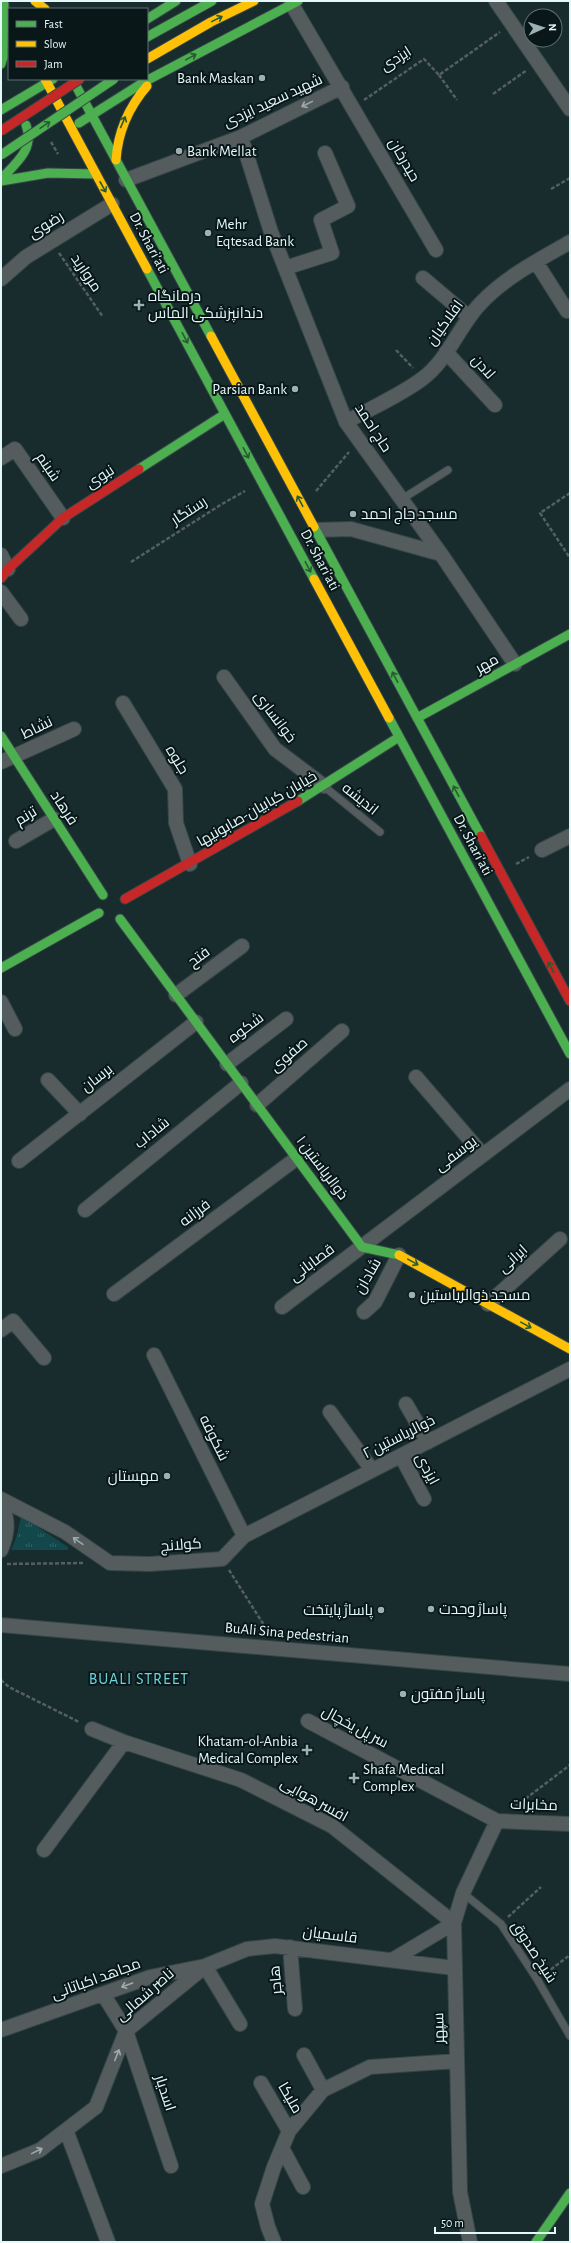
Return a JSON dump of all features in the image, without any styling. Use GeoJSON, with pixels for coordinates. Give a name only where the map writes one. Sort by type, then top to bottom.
{"type":"FeatureCollection","features":[{"type":"Feature","properties":{"kind":"main road"},"geometry":{"type":"LineString","coordinates":[[35,1],[44,8]]}},
{"type":"Feature","properties":{"kind":"main road"},"geometry":{"type":"LineString","coordinates":[[148,18],[176,1]]}},
{"type":"Feature","properties":{"kind":"main road"},"geometry":{"type":"LineString","coordinates":[[148,36],[212,1]]}},
{"type":"Feature","properties":{"kind":"main road"},"geometry":{"type":"LineString","coordinates":[[148,58],[211,22],[254,1]]}},
{"type":"Feature","properties":{"kind":"main road"},"geometry":{"type":"LineString","coordinates":[[3,2],[8,11]]}},
{"type":"Feature","properties":{"kind":"main road"},"geometry":{"type":"LineString","coordinates":[[1,64],[3,57],[3,2]]}},
{"type":"Feature","properties":{"kind":"main road"},"geometry":{"type":"LineString","coordinates":[[86,80],[88,88],[103,97],[144,82],[294,2]]}},
{"type":"Feature","properties":{"kind":"main road"},"geometry":{"type":"LineString","coordinates":[[116,160],[117,140],[123,120],[137,96],[156,76]]}},
{"type":"Feature","properties":{"kind":"main road"},"geometry":{"type":"LineString","coordinates":[[1,110],[48,80]]}},
{"type":"Feature","properties":{"kind":"main road","name":"Dr. Shari'ati"},"geometry":{"type":"LineString","coordinates":[[48,80],[71,128],[570,1054]]}},
{"type":"Feature","properties":{"kind":"main road","name":"Dr. Shari'ati"},"geometry":{"type":"LineString","coordinates":[[73,80],[570,1001]]}},
{"type":"Feature","properties":{"kind":"main road"},"geometry":{"type":"LineString","coordinates":[[1,131],[78,80]]}},
{"type":"Feature","properties":{"kind":"main road"},"geometry":{"type":"LineString","coordinates":[[1,155],[113,80]]}},
{"type":"Feature","properties":{"kind":"main road"},"geometry":{"type":"LineString","coordinates":[[71,128],[144,82]]}},
{"type":"Feature","properties":{"kind":"main road"},"geometry":{"type":"LineString","coordinates":[[1,120],[21,120],[29,130],[31,140],[18,162],[1,180]]}},
{"type":"Feature","properties":{"kind":"main road"},"geometry":{"type":"LineString","coordinates":[[1,180],[32,173],[68,172],[96,174]]}},
{"type":"Feature","properties":{"kind":"main road","name":"نبوی"},"geometry":{"type":"LineString","coordinates":[[4,573],[62,518],[225,414]]}},
{"type":"Feature","properties":{"kind":"main road","name":"مهر"},"geometry":{"type":"LineString","coordinates":[[417,718],[570,634]]}},
{"type":"Feature","properties":{"kind":"main road","name":"فرهاد"},"geometry":{"type":"LineString","coordinates":[[1,736],[103,895]]}},
{"type":"Feature","properties":{"kind":"main road","name":"خیابان کبابیان-صابونیها"},"geometry":{"type":"LineString","coordinates":[[104,917],[124,909],[190,864],[324,786],[399,737]]}},
{"type":"Feature","properties":{"kind":"main road","name":"ذوالریاستین ۱"},"geometry":{"type":"LineString","coordinates":[[103,895],[115,892],[176,995],[362,1246]]}},
{"type":"Feature","properties":{"kind":"main road"},"geometry":{"type":"LineString","coordinates":[[1,968],[104,917],[98,903],[103,895]]}},
{"type":"Feature","properties":{"kind":"main road"},"geometry":{"type":"LineString","coordinates":[[362,1246],[399,1255],[570,1349]]}},
{"type":"Feature","properties":{"kind":"main road"},"geometry":{"type":"LineString","coordinates":[[536,2242],[570,2193]]}},
{"type":"Feature","properties":{"kind":"street"},"geometry":{"type":"LineString","coordinates":[[496,1],[539,61],[570,109]]}},
{"type":"Feature","properties":{"kind":"street","name":"شهید سعید ایزدی"},"geometry":{"type":"LineString","coordinates":[[126,180],[241,137],[342,87],[294,2]]}},
{"type":"Feature","properties":{"kind":"street","name":"حیدرخان"},"geometry":{"type":"LineString","coordinates":[[342,87],[436,250]]}},
{"type":"Feature","properties":{"kind":"street","name":"حاج احمد"},"geometry":{"type":"LineString","coordinates":[[241,137],[271,232],[346,422],[441,554],[515,664]]}},
{"type":"Feature","properties":{"kind":"street"},"geometry":{"type":"LineString","coordinates":[[286,268],[332,253],[321,220],[348,206],[325,153]]}},
{"type":"Feature","properties":{"kind":"street","name":"رضوی"},"geometry":{"type":"LineString","coordinates":[[1,279],[26,257],[112,204]]}},
{"type":"Feature","properties":{"kind":"street","name":"افلاکیان"},"geometry":{"type":"LineString","coordinates":[[346,422],[423,378],[446,352],[469,317],[491,293],[536,262],[570,242]]}},
{"type":"Feature","properties":{"kind":"street"},"geometry":{"type":"LineString","coordinates":[[536,262],[566,311]]}},
{"type":"Feature","properties":{"kind":"street"},"geometry":{"type":"LineString","coordinates":[[423,278],[469,317]]}},
{"type":"Feature","properties":{"kind":"street","name":"لادن"},"geometry":{"type":"LineString","coordinates":[[446,352],[495,405]]}},
{"type":"Feature","properties":{"kind":"street","name":"شبنم"},"geometry":{"type":"LineString","coordinates":[[1,458],[15,449],[62,518]]}},
{"type":"Feature","properties":{"kind":"street"},"geometry":{"type":"LineString","coordinates":[[316,530],[351,529],[441,554]]}},
{"type":"Feature","properties":{"kind":"street"},"geometry":{"type":"LineString","coordinates":[[1,555],[4,573]]}},
{"type":"Feature","properties":{"kind":"street"},"geometry":{"type":"LineString","coordinates":[[1,592],[21,619]]}},
{"type":"Feature","properties":{"kind":"street","name":"خوانساری"},"geometry":{"type":"LineString","coordinates":[[224,677],[276,749],[324,786]]}},
{"type":"Feature","properties":{"kind":"street","name":"جلوه"},"geometry":{"type":"LineString","coordinates":[[123,703],[175,788],[176,823],[190,864]]}},
{"type":"Feature","properties":{"kind":"street","name":"نشاط"},"geometry":{"type":"LineString","coordinates":[[1,762],[15,757],[74,729]]}},
{"type":"Feature","properties":{"kind":"street","name":"ترنم"},"geometry":{"type":"LineString","coordinates":[[16,842],[54,819]]}},
{"type":"Feature","properties":{"kind":"street"},"geometry":{"type":"LineString","coordinates":[[542,850],[570,836]]}},
{"type":"Feature","properties":{"kind":"street","name":"فتح"},"geometry":{"type":"LineString","coordinates":[[176,995],[242,946]]}},
{"type":"Feature","properties":{"kind":"street"},"geometry":{"type":"LineString","coordinates":[[1,1002],[15,1029]]}},
{"type":"Feature","properties":{"kind":"street","name":"شکوه"},"geometry":{"type":"LineString","coordinates":[[227,1064],[286,1020]]}},
{"type":"Feature","properties":{"kind":"street","name":"برسان"},"geometry":{"type":"LineString","coordinates":[[19,1161],[196,1022]]}},
{"type":"Feature","properties":{"kind":"street","name":"صفوی"},"geometry":{"type":"LineString","coordinates":[[257,1105],[342,1031]]}},
{"type":"Feature","properties":{"kind":"street"},"geometry":{"type":"LineString","coordinates":[[416,1077],[483,1155]]}},
{"type":"Feature","properties":{"kind":"street"},"geometry":{"type":"LineString","coordinates":[[48,1080],[80,1114]]}},
{"type":"Feature","properties":{"kind":"street","name":"شاداب"},"geometry":{"type":"LineString","coordinates":[[85,1210],[241,1083]]}},
{"type":"Feature","properties":{"kind":"street","name":"یوسفی"},"geometry":{"type":"LineString","coordinates":[[362,1246],[570,1089]]}},
{"type":"Feature","properties":{"kind":"street","name":"فرزانه"},"geometry":{"type":"LineString","coordinates":[[114,1294],[297,1158]]}},
{"type":"Feature","properties":{"kind":"street","name":"ایرانی"},"geometry":{"type":"LineString","coordinates":[[488,1304],[560,1239]]}},
{"type":"Feature","properties":{"kind":"street","name":"قصابانی"},"geometry":{"type":"LineString","coordinates":[[282,1307],[362,1246]]}},
{"type":"Feature","properties":{"kind":"street","name":"شادان"},"geometry":{"type":"LineString","coordinates":[[364,1312],[375,1302],[399,1255]]}},
{"type":"Feature","properties":{"kind":"street"},"geometry":{"type":"LineString","coordinates":[[1,1330],[13,1321],[44,1358]]}},
{"type":"Feature","properties":{"kind":"street","name":"شکوفه"},"geometry":{"type":"LineString","coordinates":[[154,1355],[244,1536]]}},
{"type":"Feature","properties":{"kind":"street","name":"ذوالریاستین ۲"},"geometry":{"type":"LineString","coordinates":[[244,1536],[570,1369]]}},
{"type":"Feature","properties":{"kind":"street"},"geometry":{"type":"LineString","coordinates":[[406,1404],[428,1442]]}},
{"type":"Feature","properties":{"kind":"street"},"geometry":{"type":"LineString","coordinates":[[330,1412],[372,1470]]}},
{"type":"Feature","properties":{"kind":"street","name":"ایزدی"},"geometry":{"type":"LineString","coordinates":[[401,1456],[424,1499]]}},
{"type":"Feature","properties":{"kind":"street"},"geometry":{"type":"LineString","coordinates":[[1,1499],[65,1532],[110,1563]]}},
{"type":"Feature","properties":{"kind":"street"},"geometry":{"type":"LineString","coordinates":[[1,1503],[5,1512],[8,1526],[1,1550]]}},
{"type":"Feature","properties":{"kind":"street","name":"کولانج"},"geometry":{"type":"LineString","coordinates":[[110,1563],[150,1564],[222,1559],[244,1536]]}},
{"type":"Feature","properties":{"kind":"street","name":"BuAli Sina pedestrian"},"geometry":{"type":"LineString","coordinates":[[1,1625],[570,1674]]}},
{"type":"Feature","properties":{"kind":"street","name":"سر پل یخچال"},"geometry":{"type":"LineString","coordinates":[[308,1721],[497,1821]]}},
{"type":"Feature","properties":{"kind":"street","name":"افسر هوایی"},"geometry":{"type":"LineString","coordinates":[[92,1729],[124,1742],[241,1780],[332,1826],[454,1923]]}},
{"type":"Feature","properties":{"kind":"street"},"geometry":{"type":"LineString","coordinates":[[44,1850],[124,1742]]}},
{"type":"Feature","properties":{"kind":"street","name":"مخابرات"},"geometry":{"type":"LineString","coordinates":[[497,1821],[570,1824]]}},
{"type":"Feature","properties":{"kind":"street","name":"سپهر"},"geometry":{"type":"LineString","coordinates":[[470,2242],[460,2192],[454,1923],[463,1894],[497,1821]]}},
{"type":"Feature","properties":{"kind":"street"},"geometry":{"type":"LineString","coordinates":[[392,1960],[454,1923]]}},
{"type":"Feature","properties":{"kind":"street","name":"قاسمیان"},"geometry":{"type":"LineString","coordinates":[[205,1966],[247,1949],[275,1946],[454,1968]]}},
{"type":"Feature","properties":{"kind":"street","name":"هاجر"},"geometry":{"type":"LineString","coordinates":[[290,1947],[295,2009]]}},
{"type":"Feature","properties":{"kind":"street"},"geometry":{"type":"LineString","coordinates":[[205,1966],[240,2024]]}},
{"type":"Feature","properties":{"kind":"street","name":"مجاهد اکباتانی"},"geometry":{"type":"LineString","coordinates":[[2,2026],[150,1977],[205,1966]]}},
{"type":"Feature","properties":{"kind":"street","name":"ناصر شمالی"},"geometry":{"type":"LineString","coordinates":[[1,2166],[40,2150],[96,2107],[126,2031],[205,1966]]}},
{"type":"Feature","properties":{"kind":"street","name":"اسدیار"},"geometry":{"type":"LineString","coordinates":[[102,1994],[126,2031],[171,2166]]}},
{"type":"Feature","properties":{"kind":"street"},"geometry":{"type":"LineString","coordinates":[[304,2054],[323,2090]]}},
{"type":"Feature","properties":{"kind":"street"},"geometry":{"type":"LineString","coordinates":[[274,2242],[268,2227],[262,2204],[289,2131],[323,2090],[370,2067],[456,2061]]}},
{"type":"Feature","properties":{"kind":"street","name":"ملیکا"},"geometry":{"type":"LineString","coordinates":[[261,2082],[289,2131]]}},
{"type":"Feature","properties":{"kind":"street"},"geometry":{"type":"LineString","coordinates":[[66,2130],[108,2242]]}},
{"type":"Feature","properties":{"kind":"street"},"geometry":{"type":"LineString","coordinates":[[282,2148],[302,2187]]}},
{"type":"Feature","properties":{"kind":"lane"},"geometry":{"type":"LineString","coordinates":[[402,499],[448,470]]}},
{"type":"Feature","properties":{"kind":"lane","name":"اندیشه"},"geometry":{"type":"LineString","coordinates":[[324,786],[380,832]]}},
{"type":"Feature","properties":{"kind":"lane","name":"شیخ صدوق"},"geometry":{"type":"LineString","coordinates":[[463,1894],[501,1924],[537,1979],[570,2036]]}},
{"type":"Feature","properties":{"kind":"path"},"geometry":{"type":"LineString","coordinates":[[457,100],[439,75],[512,24]]}},
{"type":"Feature","properties":{"kind":"path","name":"ایزدی"},"geometry":{"type":"LineString","coordinates":[[353,106],[424,59],[439,75]]}},
{"type":"Feature","properties":{"kind":"path"},"geometry":{"type":"LineString","coordinates":[[493,94],[539,61]]}},
{"type":"Feature","properties":{"kind":"path"},"geometry":{"type":"LineString","coordinates":[[551,189],[570,178]]}},
{"type":"Feature","properties":{"kind":"path","name":"مروارید"},"geometry":{"type":"LineString","coordinates":[[51,241],[103,317]]}},
{"type":"Feature","properties":{"kind":"path"},"geometry":{"type":"LineString","coordinates":[[396,350],[423,378]]}},
{"type":"Feature","properties":{"kind":"path"},"geometry":{"type":"LineString","coordinates":[[303,506],[359,441]]}},
{"type":"Feature","properties":{"kind":"path","name":"رستگار"},"geometry":{"type":"LineString","coordinates":[[131,562],[222,504],[262,482]]}},
{"type":"Feature","properties":{"kind":"path"},"geometry":{"type":"LineString","coordinates":[[570,493],[540,514],[570,558]]}},
{"type":"Feature","properties":{"kind":"path"},"geometry":{"type":"LineString","coordinates":[[500,873],[542,850]]}},
{"type":"Feature","properties":{"kind":"path"},"geometry":{"type":"LineString","coordinates":[[222,1559],[279,1649]]}},
{"type":"Feature","properties":{"kind":"path"},"geometry":{"type":"LineString","coordinates":[[1,1564],[110,1563]]}},
{"type":"Feature","properties":{"kind":"path"},"geometry":{"type":"LineString","coordinates":[[1,1680],[9,1687],[92,1729]]}},
{"type":"Feature","properties":{"kind":"path"},"geometry":{"type":"LineString","coordinates":[[497,1821],[570,1766]]}},
{"type":"Feature","properties":{"kind":"path"},"geometry":{"type":"LineString","coordinates":[[501,1924],[540,1886]]}},
{"type":"Feature","properties":{"kind":"path"},"geometry":{"type":"LineString","coordinates":[[537,1979],[570,1955]]}},
{"type":"Feature","properties":{"kind":"green space"},"geometry":{"type":"Polygon","coordinates":[[[21,1516],[68,1547],[68,1550],[11,1550],[17,1536],[21,1516]]]}},
{"type":"Feature","properties":{"kind":"traffic: fast"},"geometry":{"type":"LineString","coordinates":[[148,18],[176,1]]}},
{"type":"Feature","properties":{"kind":"traffic: fast"},"geometry":{"type":"LineString","coordinates":[[148,36],[212,1]]}},
{"type":"Feature","properties":{"kind":"traffic: fast"},"geometry":{"type":"LineString","coordinates":[[148,80],[298,1]]}},
{"type":"Feature","properties":{"kind":"traffic: fast"},"geometry":{"type":"LineString","coordinates":[[1,64],[3,57],[4,4]]}},
{"type":"Feature","properties":{"kind":"traffic: fast"},"geometry":{"type":"LineString","coordinates":[[1,110],[51,80]]}},
{"type":"Feature","properties":{"kind":"traffic: fast"},"geometry":{"type":"LineString","coordinates":[[1,155],[113,80]]}},
{"type":"Feature","properties":{"kind":"traffic: fast"},"geometry":{"type":"LineString","coordinates":[[79,123],[148,80]]}},
{"type":"Feature","properties":{"kind":"traffic: fast"},"geometry":{"type":"LineString","coordinates":[[75,84],[211,336]]}},
{"type":"Feature","properties":{"kind":"traffic: fast"},"geometry":{"type":"LineString","coordinates":[[1,179],[18,161],[26,148],[28,141],[26,125]]}},
{"type":"Feature","properties":{"kind":"traffic: fast"},"geometry":{"type":"LineString","coordinates":[[1,181],[48,173],[96,174]]}},
{"type":"Feature","properties":{"kind":"traffic: fast"},"geometry":{"type":"LineString","coordinates":[[147,269],[314,579]]}},
{"type":"Feature","properties":{"kind":"traffic: fast"},"geometry":{"type":"LineString","coordinates":[[139,469],[225,414]]}},
{"type":"Feature","properties":{"kind":"traffic: fast"},"geometry":{"type":"LineString","coordinates":[[314,527],[481,836]]}},
{"type":"Feature","properties":{"kind":"traffic: fast"},"geometry":{"type":"LineString","coordinates":[[417,718],[570,634]]}},
{"type":"Feature","properties":{"kind":"traffic: fast"},"geometry":{"type":"LineString","coordinates":[[389,718],[570,1054]]}},
{"type":"Feature","properties":{"kind":"traffic: fast"},"geometry":{"type":"LineString","coordinates":[[1,736],[103,895]]}},
{"type":"Feature","properties":{"kind":"traffic: fast"},"geometry":{"type":"LineString","coordinates":[[298,801],[399,737]]}},
{"type":"Feature","properties":{"kind":"traffic: fast"},"geometry":{"type":"LineString","coordinates":[[1,968],[99,913]]}},
{"type":"Feature","properties":{"kind":"traffic: fast"},"geometry":{"type":"LineString","coordinates":[[120,919],[362,1247],[399,1255]]}},
{"type":"Feature","properties":{"kind":"traffic: fast"},"geometry":{"type":"LineString","coordinates":[[536,2242],[570,2193]]}},
{"type":"Feature","properties":{"kind":"traffic: slow"},"geometry":{"type":"LineString","coordinates":[[35,1],[44,8]]}},
{"type":"Feature","properties":{"kind":"traffic: slow"},"geometry":{"type":"LineString","coordinates":[[148,58],[211,22],[254,1]]}},
{"type":"Feature","properties":{"kind":"traffic: slow"},"geometry":{"type":"LineString","coordinates":[[46,80],[147,269]]}},
{"type":"Feature","properties":{"kind":"traffic: slow"},"geometry":{"type":"LineString","coordinates":[[116,160],[119,139],[125,120],[134,103],[147,86]]}},
{"type":"Feature","properties":{"kind":"traffic: slow"},"geometry":{"type":"LineString","coordinates":[[211,336],[314,527]]}},
{"type":"Feature","properties":{"kind":"traffic: slow"},"geometry":{"type":"LineString","coordinates":[[314,579],[389,718]]}},
{"type":"Feature","properties":{"kind":"traffic: slow"},"geometry":{"type":"LineString","coordinates":[[399,1255],[570,1349]]}},
{"type":"Feature","properties":{"kind":"traffic: jam"},"geometry":{"type":"LineString","coordinates":[[1,131],[78,80]]}},
{"type":"Feature","properties":{"kind":"traffic: jam"},"geometry":{"type":"LineString","coordinates":[[1,578],[8,569],[63,518],[139,469]]}},
{"type":"Feature","properties":{"kind":"traffic: jam"},"geometry":{"type":"LineString","coordinates":[[125,899],[298,801]]}},
{"type":"Feature","properties":{"kind":"traffic: jam"},"geometry":{"type":"LineString","coordinates":[[481,836],[570,1001]]}},
{"type":"Feature","properties":{"kind":"place","name":"Bank Maskan"},"geometry":{"type":"Point","coordinates":[262,78]}},
{"type":"Feature","properties":{"kind":"place","name":"Bank Mellat"},"geometry":{"type":"Point","coordinates":[179,151]}},
{"type":"Feature","properties":{"kind":"place","name":"Mehr Eqtesad Bank"},"geometry":{"type":"Point","coordinates":[208,233]}},
{"type":"Feature","properties":{"kind":"place","name":"درمانگاه دندانپزشکی الماس"},"geometry":{"type":"Point","coordinates":[139,305]}},
{"type":"Feature","properties":{"kind":"place","name":"Parsian Bank"},"geometry":{"type":"Point","coordinates":[295,389]}},
{"type":"Feature","properties":{"kind":"place","name":"مسجد جاج احمد"},"geometry":{"type":"Point","coordinates":[353,514]}},
{"type":"Feature","properties":{"kind":"place","name":"مسجد ذوالریاستین"},"geometry":{"type":"Point","coordinates":[412,1295]}},
{"type":"Feature","properties":{"kind":"place","name":"مهستان"},"geometry":{"type":"Point","coordinates":[167,1476]}},
{"type":"Feature","properties":{"kind":"place","name":"پاساژ وحدت"},"geometry":{"type":"Point","coordinates":[431,1609]}},
{"type":"Feature","properties":{"kind":"place","name":"پاساژ پایتخت"},"geometry":{"type":"Point","coordinates":[381,1610]}},
{"type":"Feature","properties":{"kind":"place","name":"پاساژ مفتون"},"geometry":{"type":"Point","coordinates":[403,1694]}},
{"type":"Feature","properties":{"kind":"place","name":"Khatam-ol-Anbia Medical Complex"},"geometry":{"type":"Point","coordinates":[307,1750]}},
{"type":"Feature","properties":{"kind":"place","name":"Shafa Medical Complex"},"geometry":{"type":"Point","coordinates":[354,1778]}},
{"type":"Feature","properties":{"kind":"district","name":"BUALI STREET"},"geometry":{"type":"Point","coordinates":[139,1679]}}]}
